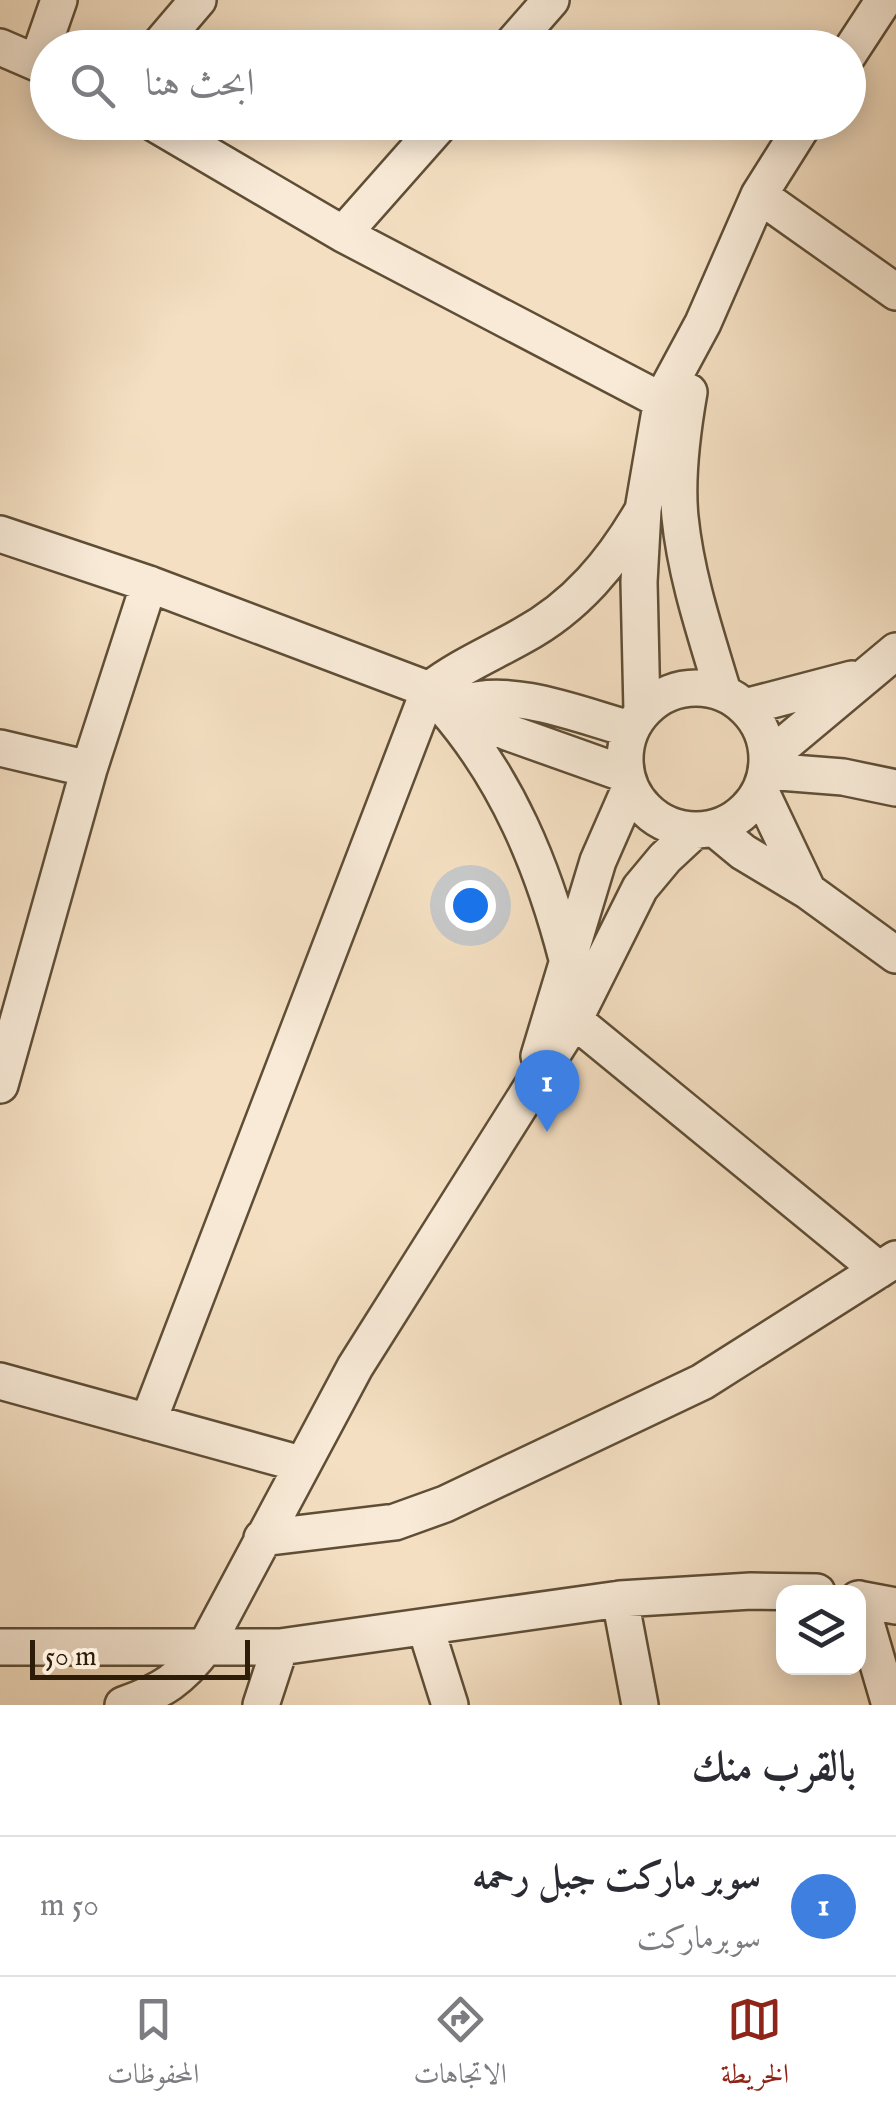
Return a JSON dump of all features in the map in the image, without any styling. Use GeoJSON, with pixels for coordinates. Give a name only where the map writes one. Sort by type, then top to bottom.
{"type":"FeatureCollection","features":[{"type":"Feature","properties":{"kind":"street"},"geometry":{"type":"LineString","coordinates":[[51,30],[59,0]]}},
{"type":"Feature","properties":{"kind":"street"},"geometry":{"type":"LineString","coordinates":[[172,30],[198,0]]}},
{"type":"Feature","properties":{"kind":"street"},"geometry":{"type":"LineString","coordinates":[[525,30],[551,0]]}},
{"type":"Feature","properties":{"kind":"street"},"geometry":{"type":"LineString","coordinates":[[864,30],[884,0]]}},
{"type":"Feature","properties":{"kind":"street"},"geometry":{"type":"LineString","coordinates":[[0,47],[30,61]]}},
{"type":"Feature","properties":{"kind":"street"},"geometry":{"type":"LineString","coordinates":[[183,140],[343,234],[674,406]]}},
{"type":"Feature","properties":{"kind":"street"},"geometry":{"type":"LineString","coordinates":[[343,234],[426,140]]}},
{"type":"Feature","properties":{"kind":"street"},"geometry":{"type":"LineString","coordinates":[[793,140],[758,195],[703,322],[643,510],[636,720],[624,751],[627,781],[640,805],[656,819],[675,827],[704,829],[808,891],[896,956]]}},
{"type":"Feature","properties":{"kind":"street"},"geometry":{"type":"LineString","coordinates":[[758,195],[896,292]]}},
{"type":"Feature","properties":{"kind":"street"},"geometry":{"type":"LineString","coordinates":[[674,406],[680,515],[698,610],[734,700]]}},
{"type":"Feature","properties":{"kind":"street"},"geometry":{"type":"LineString","coordinates":[[148,1422],[429,690],[452,672],[523,636],[560,611],[593,582],[621,548],[643,510]]}},
{"type":"Feature","properties":{"kind":"street"},"geometry":{"type":"LineString","coordinates":[[0,534],[149,584],[464,703],[491,725],[627,781]]}},
{"type":"Feature","properties":{"kind":"street"},"geometry":{"type":"LineString","coordinates":[[0,1085],[89,769],[149,584]]}},
{"type":"Feature","properties":{"kind":"street"},"geometry":{"type":"LineString","coordinates":[[124,1705],[158,1693],[188,1670],[206,1646],[301,1464],[403,1288],[574,1020],[640,888],[664,858],[704,829],[733,820],[749,807],[765,773],[863,676],[896,651]]}},
{"type":"Feature","properties":{"kind":"street"},"geometry":{"type":"LineString","coordinates":[[734,700],[863,676]]}},
{"type":"Feature","properties":{"kind":"street"},"geometry":{"type":"LineString","coordinates":[[636,720],[659,697],[679,689],[702,687],[734,700],[758,722],[765,773],[808,891]]}},
{"type":"Feature","properties":{"kind":"street"},"geometry":{"type":"LineString","coordinates":[[429,690],[462,728],[516,815],[548,894],[566,959]]}},
{"type":"Feature","properties":{"kind":"street"},"geometry":{"type":"LineString","coordinates":[[464,703],[480,698],[512,698],[636,720]]}},
{"type":"Feature","properties":{"kind":"street"},"geometry":{"type":"LineString","coordinates":[[0,748],[89,769]]}},
{"type":"Feature","properties":{"kind":"street"},"geometry":{"type":"LineString","coordinates":[[765,773],[843,777],[896,788]]}},
{"type":"Feature","properties":{"kind":"street"},"geometry":{"type":"LineString","coordinates":[[533,1087],[566,959],[627,781]]}},
{"type":"Feature","properties":{"kind":"street"},"geometry":{"type":"LineString","coordinates":[[262,1538],[395,1522],[445,1504],[702,1382],[888,1264],[574,1020]]}},
{"type":"Feature","properties":{"kind":"street"},"geometry":{"type":"LineString","coordinates":[[0,1381],[301,1464]]}},
{"type":"Feature","properties":{"kind":"street"},"geometry":{"type":"LineString","coordinates":[[0,1647],[280,1646],[620,1599],[776,1591]]}},
{"type":"Feature","properties":{"kind":"street"},"geometry":{"type":"LineString","coordinates":[[620,1599],[640,1705]]}},
{"type":"Feature","properties":{"kind":"street"},"geometry":{"type":"LineString","coordinates":[[866,1600],[896,1606]]}},
{"type":"Feature","properties":{"kind":"street"},"geometry":{"type":"LineString","coordinates":[[866,1623],[890,1705]]}},
{"type":"Feature","properties":{"kind":"street"},"geometry":{"type":"LineString","coordinates":[[426,1628],[450,1705]]}},
{"type":"Feature","properties":{"kind":"street"},"geometry":{"type":"LineString","coordinates":[[261,1705],[280,1646]]}},
{"type":"Feature","properties":{"kind":"place","name":"سوبر ماركت جبل رحمه"},"geometry":{"type":"Point","coordinates":[547,1132]}}]}
